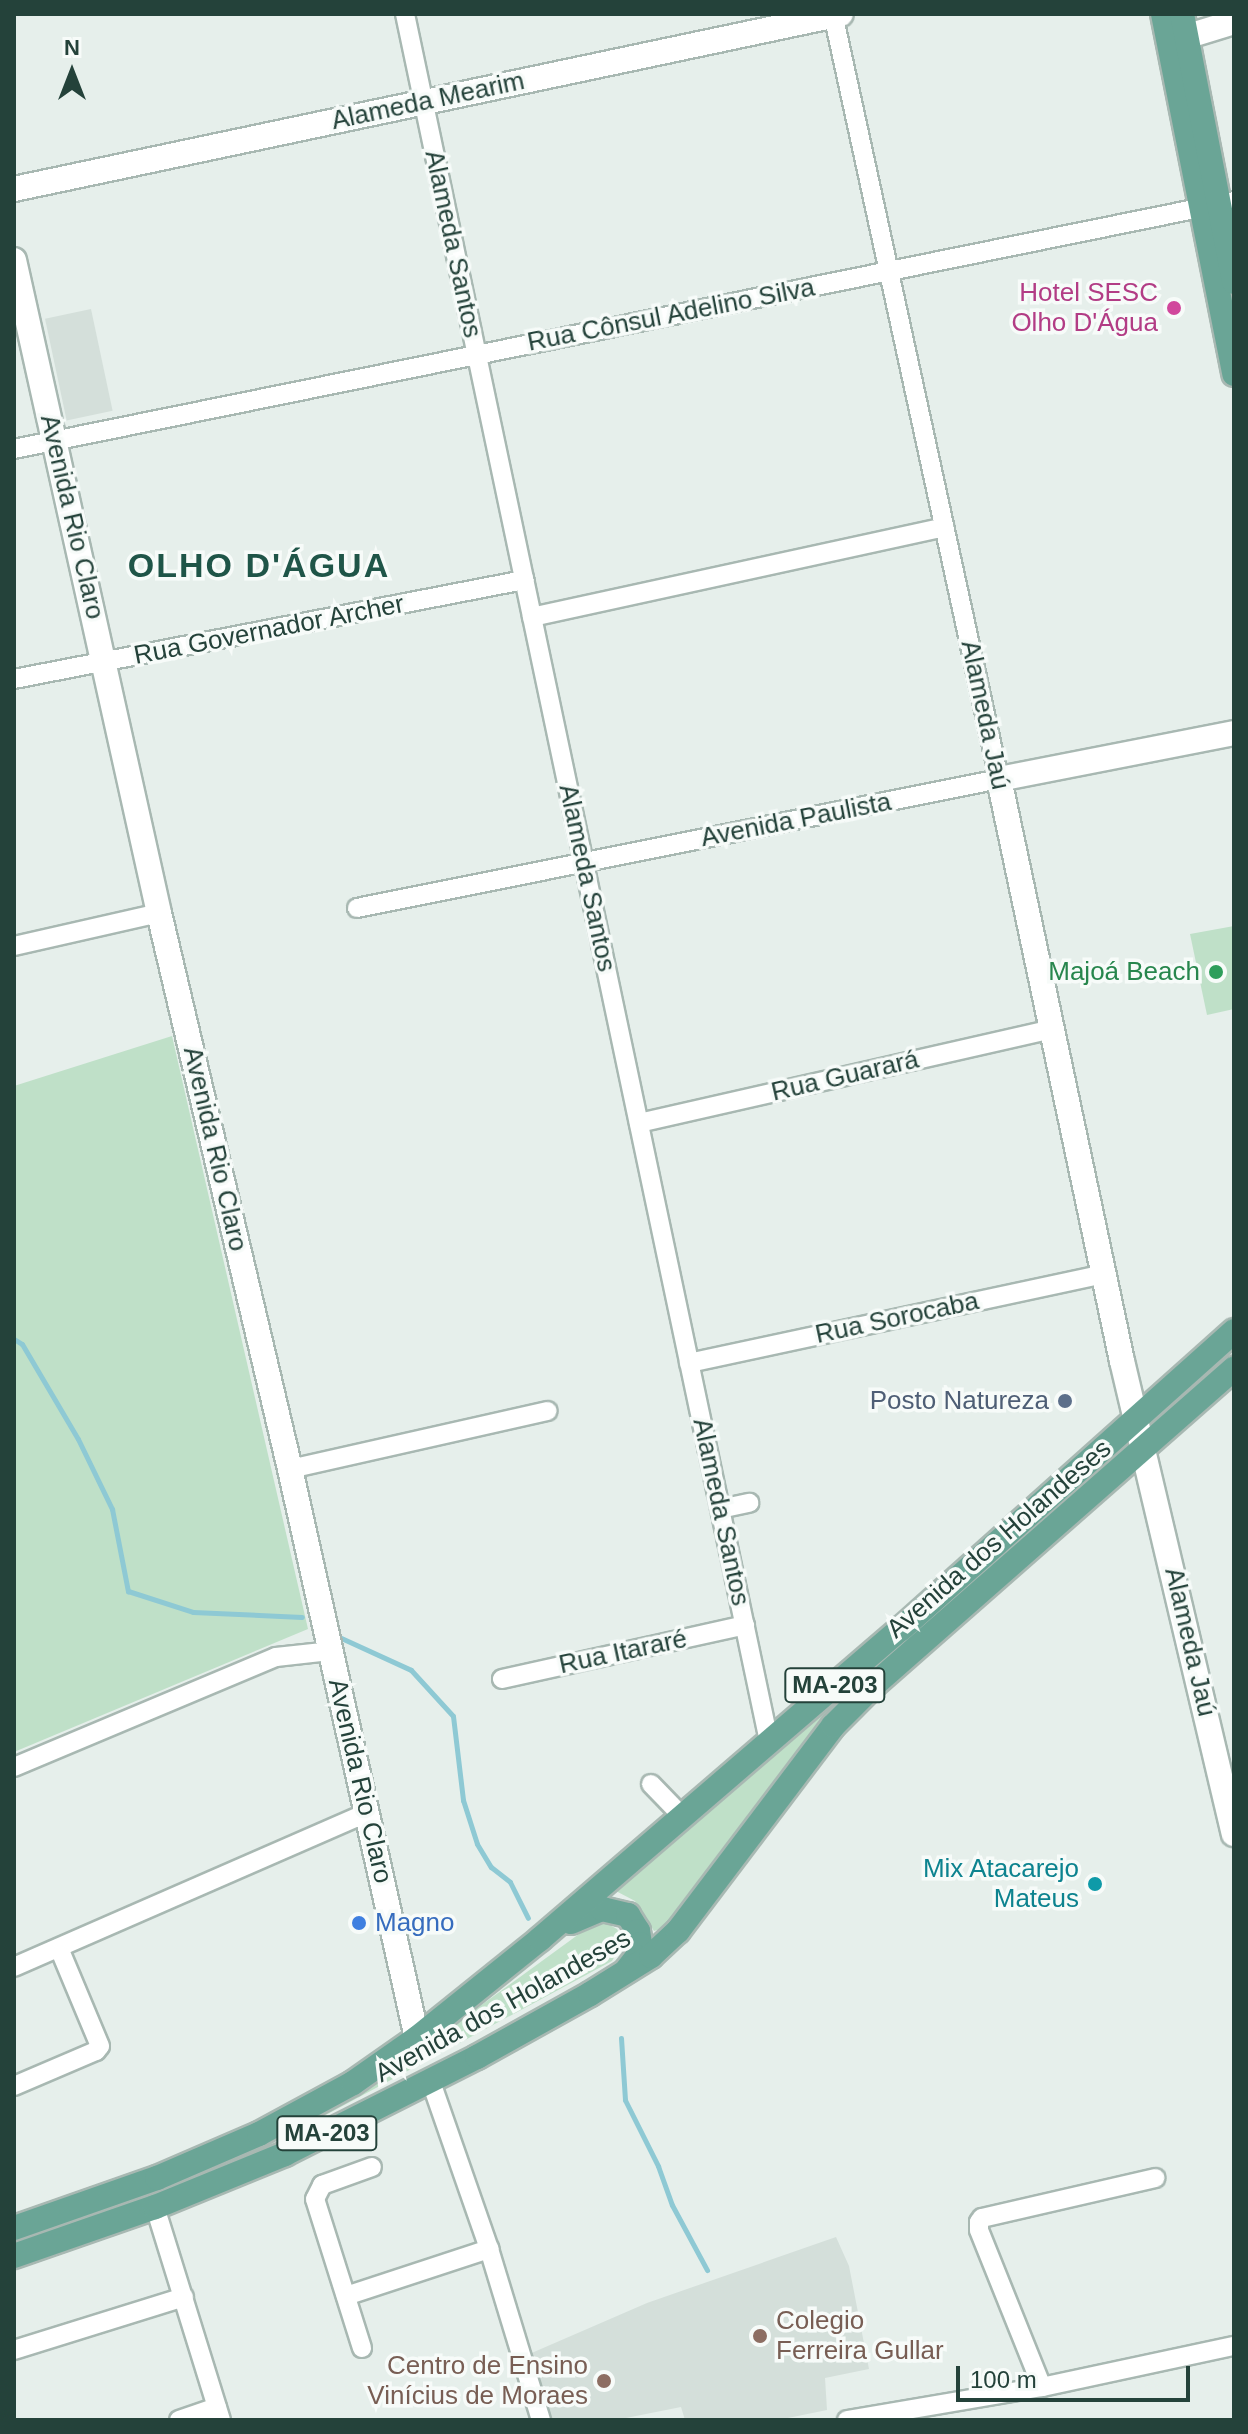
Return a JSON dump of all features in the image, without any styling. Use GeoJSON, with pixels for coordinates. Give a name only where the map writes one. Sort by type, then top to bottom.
{"type":"FeatureCollection","features":[{"type":"Feature","properties":{"kind":"main road"},"geometry":{"type":"LineString","coordinates":[[1163,14],[1179,31],[1234,282]]}},
{"type":"Feature","properties":{"kind":"main road"},"geometry":{"type":"LineString","coordinates":[[1218,205],[1234,374]]}},
{"type":"Feature","properties":{"kind":"main road","name":"Avenida dos Holandeses"},"geometry":{"type":"LineString","coordinates":[[14,2228],[157,2178],[259,2134],[353,2083],[417,2038],[540,1939],[683,1817],[996,1546],[1234,1331]]}},
{"type":"Feature","properties":{"kind":"main road","name":"Avenida dos Holandeses"},"geometry":{"type":"LineString","coordinates":[[14,2256],[155,2207],[285,2154],[431,2082],[651,1956],[678,1931],[833,1726],[875,1684],[1234,1369]]}},
{"type":"Feature","properties":{"kind":"main road"},"geometry":{"type":"LineString","coordinates":[[1136,1417],[1153,1425],[1173,1424]]}},
{"type":"Feature","properties":{"kind":"main road"},"geometry":{"type":"LineString","coordinates":[[540,1939],[596,1910],[624,1912],[635,1924],[640,1944],[637,1957],[623,1974]]}},
{"type":"Feature","properties":{"kind":"street","name":"Alameda Santos"},"geometry":{"type":"LineString","coordinates":[[405,14],[769,1742]]}},
{"type":"Feature","properties":{"kind":"street","name":"Alameda Mearim"},"geometry":{"type":"LineString","coordinates":[[14,189],[836,15]]}},
{"type":"Feature","properties":{"kind":"street","name":"Alameda Jaú"},"geometry":{"type":"LineString","coordinates":[[836,15],[1104,1274],[1234,1834]]}},
{"type":"Feature","properties":{"kind":"street"},"geometry":{"type":"LineString","coordinates":[[1179,31],[1234,22]]}},
{"type":"Feature","properties":{"kind":"street","name":"Rua Cônsul Adelino Silva"},"geometry":{"type":"LineString","coordinates":[[14,449],[1218,205]]}},
{"type":"Feature","properties":{"kind":"street","name":"Avenida Rio Claro"},"geometry":{"type":"LineString","coordinates":[[14,260],[159,913],[290,1469],[318,1652],[367,1813],[417,2038]]}},
{"type":"Feature","properties":{"kind":"street"},"geometry":{"type":"LineString","coordinates":[[532,617],[944,527]]}},
{"type":"Feature","properties":{"kind":"street","name":"Rua Governador Archer"},"geometry":{"type":"LineString","coordinates":[[14,679],[524,580]]}},
{"type":"Feature","properties":{"kind":"street","name":"Avenida Paulista"},"geometry":{"type":"LineString","coordinates":[[357,908],[1234,733]]}},
{"type":"Feature","properties":{"kind":"street"},"geometry":{"type":"LineString","coordinates":[[14,946],[159,913]]}},
{"type":"Feature","properties":{"kind":"street","name":"Rua Guarará"},"geometry":{"type":"LineString","coordinates":[[639,1123],[1052,1029]]}},
{"type":"Feature","properties":{"kind":"street","name":"Rua Sorocaba"},"geometry":{"type":"LineString","coordinates":[[689,1363],[1104,1274]]}},
{"type":"Feature","properties":{"kind":"street"},"geometry":{"type":"LineString","coordinates":[[290,1469],[548,1411]]}},
{"type":"Feature","properties":{"kind":"street"},"geometry":{"type":"LineString","coordinates":[[720,1509],[749,1503]]}},
{"type":"Feature","properties":{"kind":"street","name":"Rua Itararé"},"geometry":{"type":"LineString","coordinates":[[502,1679],[745,1625]]}},
{"type":"Feature","properties":{"kind":"street"},"geometry":{"type":"LineString","coordinates":[[14,1767],[276,1657],[318,1652]]}},
{"type":"Feature","properties":{"kind":"street"},"geometry":{"type":"LineString","coordinates":[[651,1784],[683,1817]]}},
{"type":"Feature","properties":{"kind":"street"},"geometry":{"type":"LineString","coordinates":[[14,1967],[367,1813]]}},
{"type":"Feature","properties":{"kind":"street"},"geometry":{"type":"LineString","coordinates":[[14,2086],[96,2051],[100,2046],[59,1948]]}},
{"type":"Feature","properties":{"kind":"street"},"geometry":{"type":"LineString","coordinates":[[431,2082],[489,2249],[541,2420]]}},
{"type":"Feature","properties":{"kind":"street"},"geometry":{"type":"LineString","coordinates":[[362,2348],[315,2199],[322,2185],[372,2167]]}},
{"type":"Feature","properties":{"kind":"street"},"geometry":{"type":"LineString","coordinates":[[1042,2387],[979,2230],[979,2222],[982,2218],[1155,2178]]}},
{"type":"Feature","properties":{"kind":"street"},"geometry":{"type":"LineString","coordinates":[[155,2207],[219,2414],[179,2420]]}},
{"type":"Feature","properties":{"kind":"street"},"geometry":{"type":"LineString","coordinates":[[346,2296],[489,2249]]}},
{"type":"Feature","properties":{"kind":"street"},"geometry":{"type":"LineString","coordinates":[[14,2350],[184,2297]]}},
{"type":"Feature","properties":{"kind":"street"},"geometry":{"type":"LineString","coordinates":[[847,2420],[965,2411],[1042,2387],[1234,2346]]}},
{"type":"Feature","properties":{"kind":"shaded area"},"geometry":{"type":"Polygon","coordinates":[[[91,309],[113,411],[67,420],[45,319],[91,309]]]}},
{"type":"Feature","properties":{"kind":"shaded area","name":"Colegio Ferreira Gullar"},"geometry":{"type":"Polygon","coordinates":[[[836,2237],[849,2266],[869,2369],[825,2378],[827,2410],[778,2420],[685,2420],[681,2407],[616,2420],[547,2420],[527,2355],[647,2303],[836,2237]]]}},
{"type":"Feature","properties":{"kind":"green space","name":"Majoá Beach"},"geometry":{"type":"Polygon","coordinates":[[[1234,926],[1234,1009],[1207,1015],[1190,934],[1234,926]]]}},
{"type":"Feature","properties":{"kind":"green space"},"geometry":{"type":"Polygon","coordinates":[[[172,1036],[308,1629],[14,1752],[14,1086],[172,1036]]]}},
{"type":"Feature","properties":{"kind":"green space"},"geometry":{"type":"Polygon","coordinates":[[[833,1701],[835,1708],[681,1908],[664,1928],[654,1931],[635,1901],[614,1890],[833,1701]]]}},
{"type":"Feature","properties":{"kind":"green space"},"geometry":{"type":"Polygon","coordinates":[[[604,1922],[617,1929],[623,1942],[612,1961],[309,2124],[388,2073],[590,1926],[604,1922]]]}},
{"type":"Feature","properties":{"kind":"waterway"},"geometry":{"type":"LineString","coordinates":[[14,1339],[22,1344],[78,1439],[112,1509],[128,1591],[193,1612],[302,1617]]}},
{"type":"Feature","properties":{"kind":"waterway"},"geometry":{"type":"LineString","coordinates":[[339,1637],[411,1670],[453,1716],[463,1800],[477,1844],[491,1867],[510,1882],[528,1918]]}},
{"type":"Feature","properties":{"kind":"waterway"},"geometry":{"type":"LineString","coordinates":[[621,2038],[625,2100],[658,2166],[672,2205],[707,2270]]}},
{"type":"Feature","properties":{"kind":"place","name":"Hotel SESC Olho D'Água"},"geometry":{"type":"Point","coordinates":[1174,308]}},
{"type":"Feature","properties":{"kind":"place","name":"Majoá Beach"},"geometry":{"type":"Point","coordinates":[1216,972]}},
{"type":"Feature","properties":{"kind":"place","name":"Posto Natureza"},"geometry":{"type":"Point","coordinates":[1065,1401]}},
{"type":"Feature","properties":{"kind":"place","name":"Mix Atacarejo Mateus"},"geometry":{"type":"Point","coordinates":[1095,1884]}},
{"type":"Feature","properties":{"kind":"place","name":"Magno"},"geometry":{"type":"Point","coordinates":[359,1923]}},
{"type":"Feature","properties":{"kind":"place","name":"Colegio Ferreira Gullar"},"geometry":{"type":"Point","coordinates":[760,2336]}},
{"type":"Feature","properties":{"kind":"place","name":"Centro de Ensino Vinícius de Moraes"},"geometry":{"type":"Point","coordinates":[604,2381]}},
{"type":"Feature","properties":{"kind":"district","name":"OLHO D'ÁGUA"},"geometry":{"type":"Point","coordinates":[259,566]}}]}
